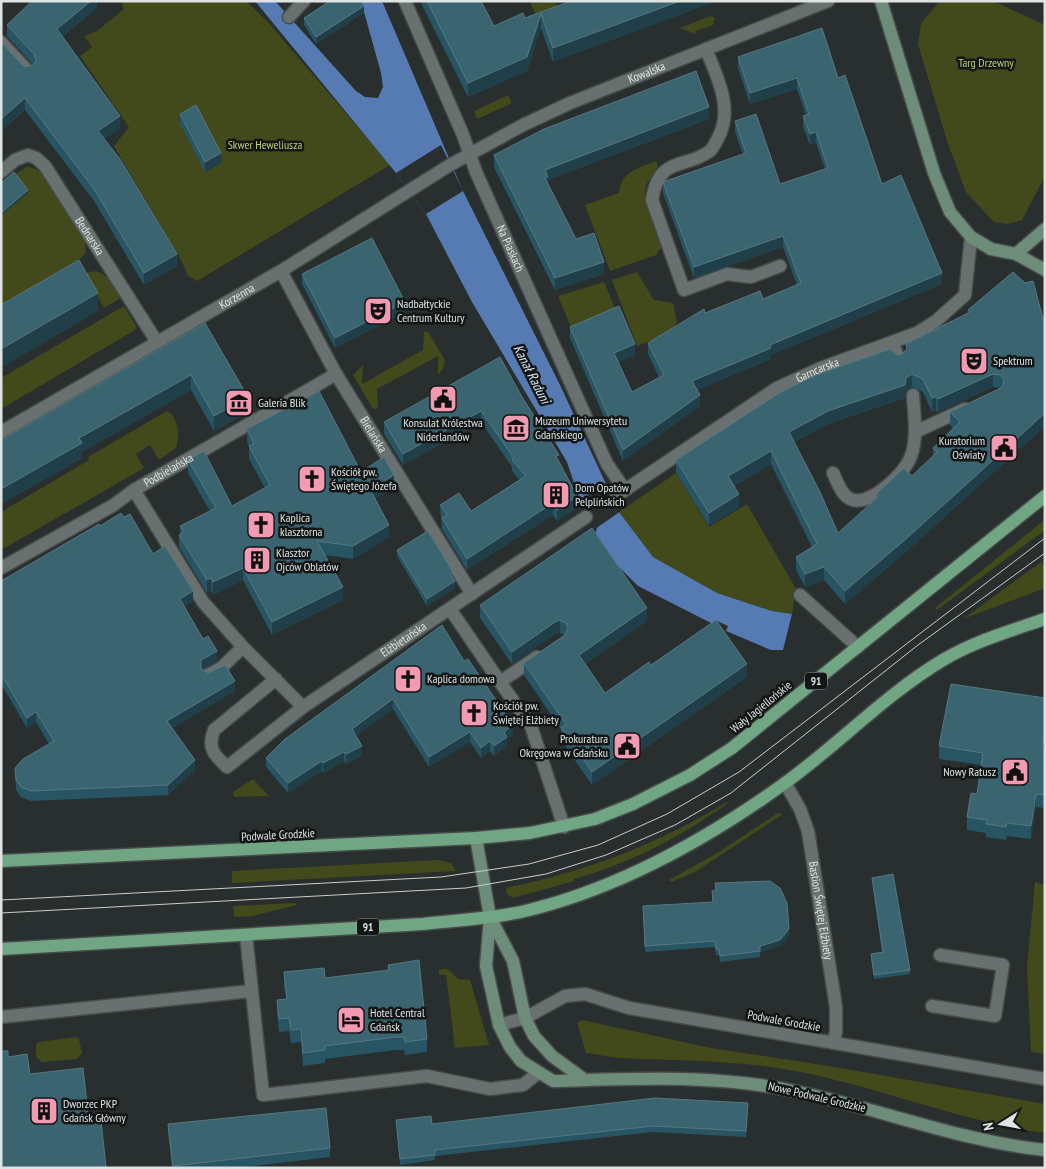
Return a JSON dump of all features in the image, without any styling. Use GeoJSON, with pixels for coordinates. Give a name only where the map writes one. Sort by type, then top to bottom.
{"type":"FeatureCollection","features":[{"type":"Feature","properties":{"kind":"main road","name":"Wały Jagiellońskie"},"geometry":{"type":"LineString","coordinates":[[476,838],[530,834],[595,819],[633,804],[690,775],[732,748],[1045,496]]}},
{"type":"Feature","properties":{"kind":"main road","name":"91"},"geometry":{"type":"LineString","coordinates":[[1,949],[246,935],[490,917],[555,902],[652,864],[688,846],[785,783],[909,683],[942,660],[980,642],[1045,619]]}},
{"type":"Feature","properties":{"kind":"main road","name":"Podwale Grodzkie"},"geometry":{"type":"LineString","coordinates":[[1,861],[476,838]]}},
{"type":"Feature","properties":{"kind":"street"},"geometry":{"type":"LineString","coordinates":[[289,17],[304,1]]}},
{"type":"Feature","properties":{"kind":"street","name":"Na Piaskach"},"geometry":{"type":"LineString","coordinates":[[404,1],[476,172],[621,493]]}},
{"type":"Feature","properties":{"kind":"street","name":"Kowalska"},"geometry":{"type":"LineString","coordinates":[[470,154],[559,108],[828,1]]}},
{"type":"Feature","properties":{"kind":"street"},"geometry":{"type":"LineString","coordinates":[[880,1],[934,173],[950,212],[971,236],[991,249],[1016,254],[1045,270]]}},
{"type":"Feature","properties":{"kind":"street"},"geometry":{"type":"LineString","coordinates":[[1,42],[28,71]]}},
{"type":"Feature","properties":{"kind":"street"},"geometry":{"type":"LineString","coordinates":[[706,49],[724,101],[723,128],[711,150],[668,168],[659,178],[652,200],[684,290],[726,274],[751,277],[780,266]]}},
{"type":"Feature","properties":{"kind":"street","name":"Korzenna"},"geometry":{"type":"LineString","coordinates":[[1,432],[281,271],[470,154]]}},
{"type":"Feature","properties":{"kind":"street","name":"Bednarska"},"geometry":{"type":"LineString","coordinates":[[5,168],[28,155],[36,158],[45,166],[157,342]]}},
{"type":"Feature","properties":{"kind":"street"},"geometry":{"type":"LineString","coordinates":[[1016,254],[1045,230]]}},
{"type":"Feature","properties":{"kind":"street","name":"Garncarska"},"geometry":{"type":"LineString","coordinates":[[621,493],[777,388],[821,368],[917,333],[936,321],[965,295],[971,236]]}},
{"type":"Feature","properties":{"kind":"street","name":"Bielańska"},"geometry":{"type":"LineString","coordinates":[[281,271],[336,374],[472,594]]}},
{"type":"Feature","properties":{"kind":"street"},"geometry":{"type":"LineString","coordinates":[[893,343],[899,360]]}},
{"type":"Feature","properties":{"kind":"street","name":"Podbielańska"},"geometry":{"type":"LineString","coordinates":[[1,568],[112,506],[134,490],[336,374]]}},
{"type":"Feature","properties":{"kind":"street"},"geometry":{"type":"LineString","coordinates":[[833,473],[842,492],[852,500],[865,499],[882,490],[900,474],[911,456],[915,432],[913,395]]}},
{"type":"Feature","properties":{"kind":"street"},"geometry":{"type":"LineString","coordinates":[[915,432],[978,403]]}},
{"type":"Feature","properties":{"kind":"street"},"geometry":{"type":"LineString","coordinates":[[134,490],[203,602],[243,647],[304,707]]}},
{"type":"Feature","properties":{"kind":"street","name":"Elżbietańska"},"geometry":{"type":"LineString","coordinates":[[276,679],[214,730],[210,741],[212,752],[227,767],[304,707],[586,517]]}},
{"type":"Feature","properties":{"kind":"street"},"geometry":{"type":"LineString","coordinates":[[800,595],[858,647]]}},
{"type":"Feature","properties":{"kind":"street"},"geometry":{"type":"LineString","coordinates":[[450,609],[531,726],[564,827]]}},
{"type":"Feature","properties":{"kind":"street"},"geometry":{"type":"LineString","coordinates":[[208,675],[221,668],[243,647]]}},
{"type":"Feature","properties":{"kind":"street"},"geometry":{"type":"LineString","coordinates":[[500,682],[546,651]]}},
{"type":"Feature","properties":{"kind":"street","name":"Bastion Świętej Elżbiety"},"geometry":{"type":"LineString","coordinates":[[785,783],[800,809],[808,831],[836,1007],[837,1027],[833,1043]]}},
{"type":"Feature","properties":{"kind":"street"},"geometry":{"type":"LineString","coordinates":[[476,838],[490,917],[486,966],[499,1025]]}},
{"type":"Feature","properties":{"kind":"street"},"geometry":{"type":"LineString","coordinates":[[490,917],[513,961],[526,1018],[534,1036],[552,1056],[585,1080]]}},
{"type":"Feature","properties":{"kind":"street"},"geometry":{"type":"LineString","coordinates":[[246,935],[263,1095],[427,1076],[490,1089],[523,1085],[538,1073]]}},
{"type":"Feature","properties":{"kind":"street"},"geometry":{"type":"LineString","coordinates":[[932,1006],[995,1016],[1004,966],[940,955]]}},
{"type":"Feature","properties":{"kind":"street"},"geometry":{"type":"LineString","coordinates":[[1,1017],[251,991]]}},
{"type":"Feature","properties":{"kind":"street","name":"Podwale Grodzkie"},"geometry":{"type":"LineString","coordinates":[[499,1025],[526,1018],[565,996],[585,994],[629,1008],[1045,1080]]}},
{"type":"Feature","properties":{"kind":"street","name":"Nowe Podwale Grodzkie"},"geometry":{"type":"LineString","coordinates":[[499,1025],[510,1047],[521,1061],[553,1081],[707,1078],[766,1086],[841,1101],[981,1139],[1045,1150]]}},
{"type":"Feature","properties":{"kind":"green space","name":"Skwer Heweliusza"},"geometry":{"type":"Polygon","coordinates":[[[121,1],[246,1],[267,21],[390,165],[197,281],[188,276],[182,262],[114,146],[129,127],[80,56],[92,47],[84,36],[97,31],[124,9],[121,1]]]}},
{"type":"Feature","properties":{"kind":"green space"},"geometry":{"type":"Polygon","coordinates":[[[530,1],[555,1],[561,18],[537,19],[530,1]]]}},
{"type":"Feature","properties":{"kind":"green space","name":"Targ Drzewny"},"geometry":{"type":"Polygon","coordinates":[[[940,1],[993,1],[1045,25],[1045,176],[1022,220],[1008,224],[994,222],[966,192],[948,144],[918,44],[921,23],[940,1]]]}},
{"type":"Feature","properties":{"kind":"green space"},"geometry":{"type":"Polygon","coordinates":[[[710,16],[715,18],[713,25],[696,31],[695,34],[680,28],[710,16]]]}},
{"type":"Feature","properties":{"kind":"green space"},"geometry":{"type":"Polygon","coordinates":[[[508,95],[512,103],[477,119],[474,111],[508,95]]]}},
{"type":"Feature","properties":{"kind":"green space"},"geometry":{"type":"Polygon","coordinates":[[[656,161],[658,166],[646,185],[645,194],[661,248],[656,255],[610,271],[585,205],[619,193],[620,186],[627,175],[637,168],[656,161]]]}},
{"type":"Feature","properties":{"kind":"green space"},"geometry":{"type":"Polygon","coordinates":[[[28,166],[41,172],[54,189],[84,235],[86,252],[81,258],[1,307],[1,216],[14,175],[28,166]]]}},
{"type":"Feature","properties":{"kind":"green space"},"geometry":{"type":"Polygon","coordinates":[[[97,271],[109,278],[122,297],[104,308],[84,273],[97,271]]]}},
{"type":"Feature","properties":{"kind":"green space"},"geometry":{"type":"Polygon","coordinates":[[[637,272],[654,300],[673,303],[677,323],[664,336],[637,346],[612,280],[637,272]]]}},
{"type":"Feature","properties":{"kind":"green space"},"geometry":{"type":"Polygon","coordinates":[[[604,282],[617,313],[573,332],[558,296],[604,282]]]}},
{"type":"Feature","properties":{"kind":"green space"},"geometry":{"type":"Polygon","coordinates":[[[124,306],[136,326],[135,330],[1,409],[1,378],[124,306]]]}},
{"type":"Feature","properties":{"kind":"green space"},"geometry":{"type":"Polygon","coordinates":[[[424,331],[428,332],[445,360],[443,369],[438,375],[438,356],[377,389],[378,408],[373,409],[353,375],[363,365],[362,384],[423,350],[424,331]]]}},
{"type":"Feature","properties":{"kind":"green space"},"geometry":{"type":"Polygon","coordinates":[[[167,411],[174,418],[178,428],[176,448],[159,460],[150,445],[136,454],[144,468],[1,550],[1,512],[89,460],[88,457],[167,411]]]}},
{"type":"Feature","properties":{"kind":"green space"},"geometry":{"type":"Polygon","coordinates":[[[676,473],[709,527],[747,504],[796,589],[792,614],[772,611],[717,593],[653,557],[619,512],[676,473]]]}},
{"type":"Feature","properties":{"kind":"green space"},"geometry":{"type":"Polygon","coordinates":[[[1043,521],[1045,530],[937,610],[935,608],[1043,521]]]}},
{"type":"Feature","properties":{"kind":"green space"},"geometry":{"type":"Polygon","coordinates":[[[1041,562],[1043,565],[1045,564],[1045,588],[963,619],[1041,562]]]}},
{"type":"Feature","properties":{"kind":"green space"},"geometry":{"type":"Polygon","coordinates":[[[253,779],[269,796],[234,797],[233,792],[253,779]]]}},
{"type":"Feature","properties":{"kind":"green space"},"geometry":{"type":"Polygon","coordinates":[[[729,801],[722,808],[696,825],[663,844],[628,860],[574,879],[574,881],[513,898],[507,894],[506,888],[566,873],[622,854],[675,831],[729,801]]]}},
{"type":"Feature","properties":{"kind":"green space"},"geometry":{"type":"Polygon","coordinates":[[[778,813],[783,814],[695,872],[671,882],[669,880],[719,852],[778,813]]]}},
{"type":"Feature","properties":{"kind":"green space"},"geometry":{"type":"Polygon","coordinates":[[[438,860],[451,863],[456,871],[232,883],[232,871],[438,860]]]}},
{"type":"Feature","properties":{"kind":"green space"},"geometry":{"type":"Polygon","coordinates":[[[1035,882],[1045,885],[1045,1054],[1031,1052],[1027,967],[1035,882]]]}},
{"type":"Feature","properties":{"kind":"green space"},"geometry":{"type":"Polygon","coordinates":[[[295,903],[297,905],[252,916],[234,917],[233,906],[295,903]]]}},
{"type":"Feature","properties":{"kind":"green space"},"geometry":{"type":"Polygon","coordinates":[[[439,969],[448,969],[458,979],[470,980],[489,1045],[455,1048],[446,975],[439,975],[439,969]]]}},
{"type":"Feature","properties":{"kind":"green space"},"geometry":{"type":"Polygon","coordinates":[[[582,1020],[711,1048],[829,1066],[1045,1104],[1045,1133],[1013,1128],[827,1078],[774,1067],[731,1063],[618,1058],[586,1053],[577,1023],[582,1020]]]}},
{"type":"Feature","properties":{"kind":"green space"},"geometry":{"type":"Polygon","coordinates":[[[76,1037],[79,1039],[82,1053],[77,1059],[42,1062],[36,1057],[36,1045],[39,1042],[76,1037]]]}},
{"type":"Feature","properties":{"kind":"water","name":"Kanał Raduni"},"geometry":{"type":"Polygon","coordinates":[[[255,1],[275,1],[356,91],[365,97],[378,98],[383,87],[381,73],[361,1],[382,1],[463,191],[560,385],[619,512],[653,557],[717,593],[772,611],[792,614],[783,650],[771,650],[726,631],[728,626],[715,620],[713,624],[638,586],[609,557],[595,536],[597,527],[580,501],[567,462],[472,302],[426,214],[396,173],[255,1]]]}},
{"type":"Feature","properties":{"kind":"pier"},"geometry":{"type":"Polygon","coordinates":[[[441,145],[463,191],[426,214],[396,173],[441,145]]]}},
{"type":"Feature","properties":{"kind":"pier"},"geometry":{"type":"Polygon","coordinates":[[[607,483],[621,511],[595,529],[578,502],[607,483]]]}},
{"type":"Feature","properties":{"kind":"building"},"geometry":{"type":"Polygon","coordinates":[[[32,1],[91,1],[57,29],[120,116],[98,131],[120,159],[177,254],[144,273],[94,189],[25,98],[1,119],[1,42],[22,65],[26,67],[33,65],[36,61],[34,54],[7,25],[32,1]]]}},
{"type":"Feature","properties":{"kind":"building"},"geometry":{"type":"Polygon","coordinates":[[[330,1],[361,1],[364,6],[316,37],[304,18],[330,1]]]}},
{"type":"Feature","properties":{"kind":"building"},"geometry":{"type":"Polygon","coordinates":[[[427,1],[481,1],[494,26],[523,13],[525,18],[571,1],[680,1],[553,48],[541,14],[527,57],[468,83],[427,1]]]}},
{"type":"Feature","properties":{"kind":"building"},"geometry":{"type":"Polygon","coordinates":[[[822,28],[838,78],[845,75],[882,184],[901,175],[942,273],[770,345],[771,348],[692,381],[700,395],[623,450],[570,327],[619,306],[635,344],[614,353],[632,392],[664,375],[648,343],[704,309],[705,313],[760,291],[763,299],[801,283],[783,236],[694,267],[663,182],[746,153],[735,121],[756,114],[780,184],[828,168],[816,132],[810,134],[803,116],[809,114],[797,78],[750,93],[738,57],[822,28]]]}},
{"type":"Feature","properties":{"kind":"building"},"geometry":{"type":"Polygon","coordinates":[[[696,71],[709,107],[545,170],[548,177],[545,178],[576,239],[594,233],[604,262],[555,278],[494,155],[544,129],[696,71]]]}},
{"type":"Feature","properties":{"kind":"building"},"geometry":{"type":"Polygon","coordinates":[[[196,105],[221,153],[205,162],[180,114],[196,105]]]}},
{"type":"Feature","properties":{"kind":"building"},"geometry":{"type":"Polygon","coordinates":[[[14,172],[28,190],[1,213],[1,183],[14,172]]]}},
{"type":"Feature","properties":{"kind":"building"},"geometry":{"type":"Polygon","coordinates":[[[372,238],[405,302],[335,338],[302,274],[372,238]]]}},
{"type":"Feature","properties":{"kind":"building"},"geometry":{"type":"Polygon","coordinates":[[[79,260],[98,293],[1,349],[1,305],[79,260]]]}},
{"type":"Feature","properties":{"kind":"building"},"geometry":{"type":"Polygon","coordinates":[[[1013,272],[1025,283],[1033,281],[1045,326],[1045,413],[906,539],[845,591],[824,567],[805,574],[796,557],[817,544],[771,451],[728,476],[739,494],[709,513],[676,460],[781,392],[816,375],[890,349],[897,355],[902,354],[907,349],[906,344],[970,312],[968,310],[1013,272]],[[912,374],[906,378],[905,385],[828,411],[789,432],[820,492],[838,533],[879,496],[877,493],[904,468],[912,476],[937,452],[933,448],[960,422],[950,412],[999,389],[1003,386],[1004,379],[1000,375],[993,374],[938,399],[936,397],[932,398],[923,379],[912,374]]]}},
{"type":"Feature","properties":{"kind":"building"},"geometry":{"type":"Polygon","coordinates":[[[205,323],[248,397],[214,416],[191,375],[79,438],[82,443],[1,489],[1,440],[205,323]]]}},
{"type":"Feature","properties":{"kind":"building"},"geometry":{"type":"Polygon","coordinates":[[[500,357],[522,397],[559,455],[556,456],[577,496],[557,510],[553,503],[467,559],[442,518],[447,515],[440,505],[459,493],[471,511],[526,476],[512,460],[514,458],[481,411],[403,454],[384,422],[500,357]]]}},
{"type":"Feature","properties":{"kind":"building"},"geometry":{"type":"Polygon","coordinates":[[[319,391],[361,472],[384,457],[394,475],[370,489],[389,525],[353,546],[317,541],[343,587],[272,622],[243,568],[213,582],[211,578],[207,580],[179,535],[184,532],[180,526],[216,508],[188,460],[204,451],[232,506],[270,485],[249,446],[254,444],[247,429],[319,391]]]}},
{"type":"Feature","properties":{"kind":"building"},"geometry":{"type":"Polygon","coordinates":[[[121,513],[124,517],[130,514],[153,554],[165,546],[193,591],[180,599],[203,639],[208,636],[217,651],[201,660],[201,669],[208,673],[225,665],[235,681],[167,721],[195,760],[168,785],[31,791],[21,787],[16,780],[15,768],[23,759],[54,741],[36,712],[27,718],[1,674],[1,581],[121,513]]]}},
{"type":"Feature","properties":{"kind":"building"},"geometry":{"type":"Polygon","coordinates":[[[592,528],[647,608],[579,655],[605,693],[649,662],[651,665],[716,620],[747,664],[592,772],[561,728],[566,724],[524,663],[565,635],[568,628],[566,623],[560,620],[555,622],[512,652],[480,605],[592,528]]]}},
{"type":"Feature","properties":{"kind":"building"},"geometry":{"type":"Polygon","coordinates":[[[428,531],[453,572],[450,574],[455,581],[427,599],[397,550],[428,531]]]}},
{"type":"Feature","properties":{"kind":"building"},"geometry":{"type":"Polygon","coordinates":[[[442,625],[464,661],[468,659],[513,725],[504,732],[507,737],[494,746],[490,741],[481,748],[470,732],[429,757],[393,699],[352,729],[362,746],[346,754],[344,752],[323,763],[322,761],[288,783],[266,758],[285,739],[442,625]]]}},
{"type":"Feature","properties":{"kind":"building","name":"Nowy Ratusz"},"geometry":{"type":"Polygon","coordinates":[[[951,684],[1045,698],[1045,728],[1042,749],[1045,750],[1045,795],[1036,794],[1031,826],[1007,823],[1006,827],[986,824],[987,820],[967,817],[971,793],[977,794],[983,753],[939,746],[951,684]]]}},
{"type":"Feature","properties":{"kind":"building"},"geometry":{"type":"Polygon","coordinates":[[[893,874],[910,970],[874,975],[871,954],[883,952],[872,878],[893,874]]]}},
{"type":"Feature","properties":{"kind":"building"},"geometry":{"type":"Polygon","coordinates":[[[770,881],[780,888],[787,903],[789,929],[780,940],[760,946],[760,951],[720,956],[719,949],[716,949],[715,941],[645,946],[643,906],[713,902],[712,891],[716,890],[715,883],[770,881]]]}},
{"type":"Feature","properties":{"kind":"building","name":"Hotel Central Gdańsk"},"geometry":{"type":"Polygon","coordinates":[[[419,960],[427,1039],[405,1042],[404,1037],[396,1037],[325,1046],[325,1050],[303,1053],[301,1029],[291,1030],[289,1018],[279,1019],[277,1000],[287,999],[284,972],[324,968],[325,978],[389,970],[388,965],[419,960]]]}},
{"type":"Feature","properties":{"kind":"building","name":"Dworzec PKP Gdańsk Główny"},"geometry":{"type":"Polygon","coordinates":[[[1,1051],[8,1051],[8,1057],[27,1054],[30,1074],[83,1068],[89,1122],[101,1121],[106,1167],[1,1168],[1,1051]]]}},
{"type":"Feature","properties":{"kind":"building"},"geometry":{"type":"Polygon","coordinates":[[[655,1098],[748,1103],[746,1131],[653,1126],[435,1150],[435,1155],[400,1159],[396,1120],[431,1116],[432,1124],[655,1098]]]}},
{"type":"Feature","properties":{"kind":"building"},"geometry":{"type":"Polygon","coordinates":[[[326,1108],[330,1148],[173,1166],[168,1124],[326,1108]]]}},
{"type":"Feature","properties":{"kind":"tram line"},"geometry":{"type":"LineString","coordinates":[[1,900],[441,877],[529,864],[598,845],[667,814],[739,772],[1045,538]]}},
{"type":"Feature","properties":{"kind":"tram line"},"geometry":{"type":"LineString","coordinates":[[1,913],[466,888],[546,874],[606,855],[675,825],[731,793],[918,645],[1045,553]]}},
{"type":"Feature","properties":{"kind":"place","name":"Nadbałtyckie Centrum Kultury"},"geometry":{"type":"Point","coordinates":[378,311]}},
{"type":"Feature","properties":{"kind":"place","name":"Spektrum"},"geometry":{"type":"Point","coordinates":[974,361]}},
{"type":"Feature","properties":{"kind":"place","name":"Konsulat Królestwa Niderlandów"},"geometry":{"type":"Point","coordinates":[443,399]}},
{"type":"Feature","properties":{"kind":"place","name":"Galeria Blik"},"geometry":{"type":"Point","coordinates":[239,403]}},
{"type":"Feature","properties":{"kind":"place","name":"Muzeum Uniwersytetu Gdańskiego"},"geometry":{"type":"Point","coordinates":[516,428]}},
{"type":"Feature","properties":{"kind":"place","name":"Kuratorium Oświaty"},"geometry":{"type":"Point","coordinates":[1004,448]}},
{"type":"Feature","properties":{"kind":"place","name":"Kościół pw. Świętego Józefa"},"geometry":{"type":"Point","coordinates":[312,479]}},
{"type":"Feature","properties":{"kind":"place","name":"Dom Opatów Pelplińskich"},"geometry":{"type":"Point","coordinates":[556,495]}},
{"type":"Feature","properties":{"kind":"place","name":"Kaplica klasztorna"},"geometry":{"type":"Point","coordinates":[261,525]}},
{"type":"Feature","properties":{"kind":"place","name":"Klasztor Ojców Oblatów"},"geometry":{"type":"Point","coordinates":[257,560]}},
{"type":"Feature","properties":{"kind":"place","name":"Kaplica domowa"},"geometry":{"type":"Point","coordinates":[408,679]}},
{"type":"Feature","properties":{"kind":"place","name":"Kościół pw. Świętej Elżbiety"},"geometry":{"type":"Point","coordinates":[474,713]}},
{"type":"Feature","properties":{"kind":"place","name":"Prokuratura Okręgowa w Gdańsku"},"geometry":{"type":"Point","coordinates":[627,746]}},
{"type":"Feature","properties":{"kind":"place","name":"Nowy Ratusz"},"geometry":{"type":"Point","coordinates":[1015,772]}},
{"type":"Feature","properties":{"kind":"place","name":"Hotel Central Gdańsk"},"geometry":{"type":"Point","coordinates":[351,1020]}},
{"type":"Feature","properties":{"kind":"place","name":"Dworzec PKP Gdańsk Główny"},"geometry":{"type":"Point","coordinates":[44,1111]}}]}
